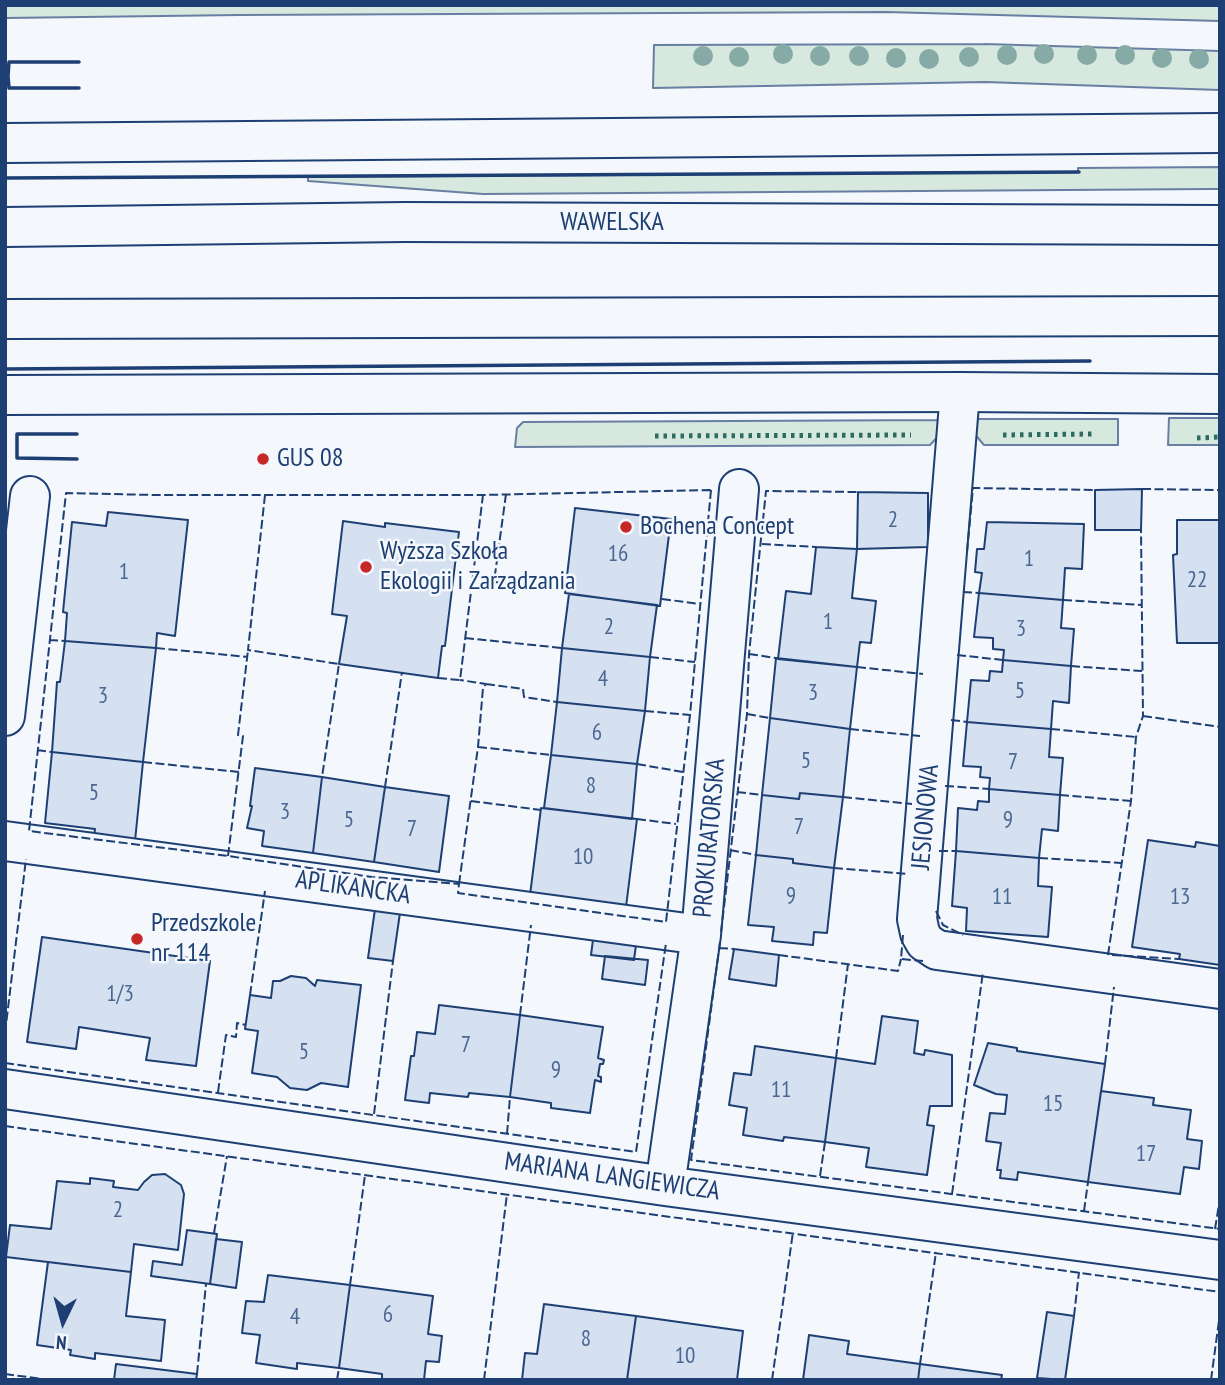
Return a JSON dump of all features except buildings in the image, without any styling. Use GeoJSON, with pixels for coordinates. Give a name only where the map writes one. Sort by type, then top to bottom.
{"type":"FeatureCollection","features":[{"type":"Feature","properties":{"kind":"main road"},"geometry":{"type":"LineString","coordinates":[[5,143],[1220,133]]}},
{"type":"Feature","properties":{"kind":"main road","name":"WAWELSKA"},"geometry":{"type":"LineString","coordinates":[[5,227],[405,222],[1220,225]]}},
{"type":"Feature","properties":{"kind":"main road"},"geometry":{"type":"LineString","coordinates":[[5,319],[1220,316]]}},
{"type":"Feature","properties":{"kind":"main road","name":"JESIONOWA"},"geometry":{"type":"LineString","coordinates":[[960,392],[918,919],[920,933],[925,942],[937,950],[1220,989]]}},
{"type":"Feature","properties":{"kind":"main road"},"geometry":{"type":"LineString","coordinates":[[5,394],[1220,394]]}},
{"type":"Feature","properties":{"kind":"main road","name":"PROKURATORSKA"},"geometry":{"type":"LineString","coordinates":[[665,1186],[701,935],[739,489]]}},
{"type":"Feature","properties":{"kind":"main road"},"geometry":{"type":"LineString","coordinates":[[5,716],[30,496]]}},
{"type":"Feature","properties":{"kind":"main road","name":"APLIKANCKA"},"geometry":{"type":"LineString","coordinates":[[5,841],[701,935]]}},
{"type":"Feature","properties":{"kind":"main road","name":"MARIANA LANGIEWICZA"},"geometry":{"type":"LineString","coordinates":[[5,1089],[665,1186],[1220,1260]]}},
{"type":"Feature","properties":{"kind":"shaded area"},"geometry":{"type":"Polygon","coordinates":[[[5,5],[1220,5],[1220,21],[886,12],[5,18],[5,5]]]}},
{"type":"Feature","properties":{"kind":"shaded area"},"geometry":{"type":"Polygon","coordinates":[[[985,44],[1220,51],[1220,90],[985,82],[653,88],[654,45],[985,44]]]}},
{"type":"Feature","properties":{"kind":"shaded area"},"geometry":{"type":"Polygon","coordinates":[[[1220,167],[1220,189],[483,194],[308,181],[308,177],[1078,172],[1078,168],[1220,167]]]}},
{"type":"Feature","properties":{"kind":"shaded area"},"geometry":{"type":"Polygon","coordinates":[[[1169,418],[1220,418],[1220,445],[1168,445],[1169,418]]]}},
{"type":"Feature","properties":{"kind":"shaded area"},"geometry":{"type":"Polygon","coordinates":[[[972,419],[1118,419],[1118,445],[984,445],[972,431],[972,419]]]}},
{"type":"Feature","properties":{"kind":"shaded area"},"geometry":{"type":"Polygon","coordinates":[[[943,420],[944,430],[930,445],[515,447],[517,428],[523,422],[943,420]]]}},
{"type":"Feature","properties":{"kind":"hedge"},"geometry":{"type":"LineString","coordinates":[[1003,435],[1092,434]]}},
{"type":"Feature","properties":{"kind":"hedge"},"geometry":{"type":"LineString","coordinates":[[655,436],[911,435]]}},
{"type":"Feature","properties":{"kind":"hedge"},"geometry":{"type":"LineString","coordinates":[[1197,438],[1220,437]]}},
{"type":"Feature","properties":{"kind":"fence"},"geometry":{"type":"LineString","coordinates":[[967,552],[973,488],[1095,490]]}},
{"type":"Feature","properties":{"kind":"fence"},"geometry":{"type":"LineString","coordinates":[[1142,489],[1220,490]]}},
{"type":"Feature","properties":{"kind":"fence"},"geometry":{"type":"LineString","coordinates":[[711,490],[690,715],[666,922],[458,893],[459,884],[372,877],[29,831],[66,493],[483,495],[711,490]]}},
{"type":"Feature","properties":{"kind":"fence"},"geometry":{"type":"LineString","coordinates":[[721,932],[747,714],[749,654],[766,491],[858,492]]}},
{"type":"Feature","properties":{"kind":"fence"},"geometry":{"type":"LineString","coordinates":[[506,494],[494,582],[566,590]]}},
{"type":"Feature","properties":{"kind":"fence"},"geometry":{"type":"LineString","coordinates":[[265,495],[248,650],[339,664],[322,777]]}},
{"type":"Feature","properties":{"kind":"fence"},"geometry":{"type":"LineString","coordinates":[[438,678],[460,680],[483,495]]}},
{"type":"Feature","properties":{"kind":"fence"},"geometry":{"type":"LineString","coordinates":[[1108,955],[1131,801],[1136,737],[1143,716],[1141,530]]}},
{"type":"Feature","properties":{"kind":"fence"},"geometry":{"type":"LineString","coordinates":[[762,544],[816,547]]}},
{"type":"Feature","properties":{"kind":"fence"},"geometry":{"type":"LineString","coordinates":[[963,592],[979,593]]}},
{"type":"Feature","properties":{"kind":"fence"},"geometry":{"type":"LineString","coordinates":[[662,599],[700,604]]}},
{"type":"Feature","properties":{"kind":"fence"},"geometry":{"type":"LineString","coordinates":[[1063,600],[1142,605]]}},
{"type":"Feature","properties":{"kind":"fence"},"geometry":{"type":"LineString","coordinates":[[465,638],[562,648]]}},
{"type":"Feature","properties":{"kind":"fence"},"geometry":{"type":"LineString","coordinates":[[49,640],[65,641]]}},
{"type":"Feature","properties":{"kind":"fence"},"geometry":{"type":"LineString","coordinates":[[156,648],[248,657]]}},
{"type":"Feature","properties":{"kind":"fence"},"geometry":{"type":"LineString","coordinates":[[228,856],[243,736],[238,735],[248,650]]}},
{"type":"Feature","properties":{"kind":"fence"},"geometry":{"type":"LineString","coordinates":[[749,654],[776,658]]}},
{"type":"Feature","properties":{"kind":"fence"},"geometry":{"type":"LineString","coordinates":[[957,655],[1003,660]]}},
{"type":"Feature","properties":{"kind":"fence"},"geometry":{"type":"LineString","coordinates":[[650,657],[695,662]]}},
{"type":"Feature","properties":{"kind":"fence"},"geometry":{"type":"LineString","coordinates":[[1071,666],[1142,671]]}},
{"type":"Feature","properties":{"kind":"fence"},"geometry":{"type":"LineString","coordinates":[[857,667],[923,674]]}},
{"type":"Feature","properties":{"kind":"fence"},"geometry":{"type":"LineString","coordinates":[[385,787],[402,672]]}},
{"type":"Feature","properties":{"kind":"fence"},"geometry":{"type":"LineString","coordinates":[[459,884],[478,747],[483,688],[486,684],[460,680]]}},
{"type":"Feature","properties":{"kind":"fence"},"geometry":{"type":"LineString","coordinates":[[486,684],[523,689],[524,697],[557,702]]}},
{"type":"Feature","properties":{"kind":"fence"},"geometry":{"type":"LineString","coordinates":[[645,711],[690,715]]}},
{"type":"Feature","properties":{"kind":"fence"},"geometry":{"type":"LineString","coordinates":[[747,714],[770,718]]}},
{"type":"Feature","properties":{"kind":"fence"},"geometry":{"type":"LineString","coordinates":[[1143,716],[1220,727]]}},
{"type":"Feature","properties":{"kind":"fence"},"geometry":{"type":"LineString","coordinates":[[951,720],[967,722]]}},
{"type":"Feature","properties":{"kind":"fence"},"geometry":{"type":"LineString","coordinates":[[850,729],[920,736]]}},
{"type":"Feature","properties":{"kind":"fence"},"geometry":{"type":"LineString","coordinates":[[1051,729],[1136,737]]}},
{"type":"Feature","properties":{"kind":"fence"},"geometry":{"type":"LineString","coordinates":[[478,747],[551,755]]}},
{"type":"Feature","properties":{"kind":"fence"},"geometry":{"type":"LineString","coordinates":[[37,750],[52,752]]}},
{"type":"Feature","properties":{"kind":"fence"},"geometry":{"type":"LineString","coordinates":[[143,762],[239,772]]}},
{"type":"Feature","properties":{"kind":"fence"},"geometry":{"type":"LineString","coordinates":[[637,764],[683,772]]}},
{"type":"Feature","properties":{"kind":"fence"},"geometry":{"type":"LineString","coordinates":[[945,786],[989,789]]}},
{"type":"Feature","properties":{"kind":"fence"},"geometry":{"type":"LineString","coordinates":[[737,792],[762,795]]}},
{"type":"Feature","properties":{"kind":"fence"},"geometry":{"type":"LineString","coordinates":[[1060,795],[1131,801]]}},
{"type":"Feature","properties":{"kind":"fence"},"geometry":{"type":"LineString","coordinates":[[843,797],[912,804]]}},
{"type":"Feature","properties":{"kind":"fence"},"geometry":{"type":"LineString","coordinates":[[471,801],[541,810]]}},
{"type":"Feature","properties":{"kind":"fence"},"geometry":{"type":"LineString","coordinates":[[637,819],[676,824]]}},
{"type":"Feature","properties":{"kind":"fence"},"geometry":{"type":"LineString","coordinates":[[730,850],[756,855]]}},
{"type":"Feature","properties":{"kind":"fence"},"geometry":{"type":"LineString","coordinates":[[939,851],[956,851]]}},
{"type":"Feature","properties":{"kind":"fence"},"geometry":{"type":"LineString","coordinates":[[1039,858],[1121,863]]}},
{"type":"Feature","properties":{"kind":"fence"},"geometry":{"type":"LineString","coordinates":[[5,1033],[26,859]]}},
{"type":"Feature","properties":{"kind":"fence"},"geometry":{"type":"LineString","coordinates":[[834,868],[908,874]]}},
{"type":"Feature","properties":{"kind":"fence"},"geometry":{"type":"LineString","coordinates":[[250,995],[265,891]]}},
{"type":"Feature","properties":{"kind":"fence"},"geometry":{"type":"LineString","coordinates":[[936,911],[943,925],[963,935]]}},
{"type":"Feature","properties":{"kind":"fence"},"geometry":{"type":"LineString","coordinates":[[520,1015],[531,925]]}},
{"type":"Feature","properties":{"kind":"fence"},"geometry":{"type":"LineString","coordinates":[[903,935],[901,959],[923,961]]}},
{"type":"Feature","properties":{"kind":"fence"},"geometry":{"type":"LineString","coordinates":[[720,942],[691,1160],[1220,1229]]}},
{"type":"Feature","properties":{"kind":"fence"},"geometry":{"type":"LineString","coordinates":[[5,1063],[636,1152],[666,943]]}},
{"type":"Feature","properties":{"kind":"fence"},"geometry":{"type":"LineString","coordinates":[[719,948],[734,949]]}},
{"type":"Feature","properties":{"kind":"fence"},"geometry":{"type":"LineString","coordinates":[[779,955],[898,971],[901,959]]}},
{"type":"Feature","properties":{"kind":"fence"},"geometry":{"type":"LineString","coordinates":[[1112,955],[1179,959]]}},
{"type":"Feature","properties":{"kind":"fence"},"geometry":{"type":"LineString","coordinates":[[374,1114],[393,961]]}},
{"type":"Feature","properties":{"kind":"fence"},"geometry":{"type":"LineString","coordinates":[[836,1058],[848,964]]}},
{"type":"Feature","properties":{"kind":"fence"},"geometry":{"type":"LineString","coordinates":[[952,1194],[983,972]]}},
{"type":"Feature","properties":{"kind":"fence"},"geometry":{"type":"LineString","coordinates":[[1105,1064],[1114,987]]}},
{"type":"Feature","properties":{"kind":"fence"},"geometry":{"type":"LineString","coordinates":[[218,1092],[226,1035],[236,1037],[237,1023],[246,1025]]}},
{"type":"Feature","properties":{"kind":"fence"},"geometry":{"type":"LineString","coordinates":[[507,1134],[510,1097]]}},
{"type":"Feature","properties":{"kind":"fence"},"geometry":{"type":"LineString","coordinates":[[5,1126],[1220,1292]]}},
{"type":"Feature","properties":{"kind":"fence"},"geometry":{"type":"LineString","coordinates":[[820,1176],[825,1142]]}},
{"type":"Feature","properties":{"kind":"fence"},"geometry":{"type":"LineString","coordinates":[[214,1233],[227,1156]]}},
{"type":"Feature","properties":{"kind":"fence"},"geometry":{"type":"LineString","coordinates":[[350,1285],[365,1175]]}},
{"type":"Feature","properties":{"kind":"fence"},"geometry":{"type":"LineString","coordinates":[[1084,1211],[1088,1182]]}},
{"type":"Feature","properties":{"kind":"fence"},"geometry":{"type":"LineString","coordinates":[[484,1380],[507,1194]]}},
{"type":"Feature","properties":{"kind":"fence"},"geometry":{"type":"LineString","coordinates":[[1215,1229],[1220,1198]]}},
{"type":"Feature","properties":{"kind":"fence"},"geometry":{"type":"LineString","coordinates":[[772,1380],[793,1232]]}},
{"type":"Feature","properties":{"kind":"fence"},"geometry":{"type":"LineString","coordinates":[[920,1364],[936,1252]]}},
{"type":"Feature","properties":{"kind":"fence"},"geometry":{"type":"LineString","coordinates":[[1074,1316],[1079,1272]]}},
{"type":"Feature","properties":{"kind":"fence"},"geometry":{"type":"LineString","coordinates":[[197,1374],[206,1284]]}},
{"type":"Feature","properties":{"kind":"fence"},"geometry":{"type":"LineString","coordinates":[[1211,1380],[1220,1313]]}},
{"type":"Feature","properties":{"kind":"fence"},"geometry":{"type":"LineString","coordinates":[[337,1380],[339,1368]]}},
{"type":"Feature","properties":{"kind":"fence"},"geometry":{"type":"LineString","coordinates":[[5,1374],[50,1380]]}},
{"type":"Feature","properties":{"kind":"wall"},"geometry":{"type":"LineString","coordinates":[[79,62],[9,62],[8,76],[9,88],[79,88]]}},
{"type":"Feature","properties":{"kind":"wall"},"geometry":{"type":"LineString","coordinates":[[5,178],[1079,172]]}},
{"type":"Feature","properties":{"kind":"wall"},"geometry":{"type":"LineString","coordinates":[[5,369],[1090,361]]}},
{"type":"Feature","properties":{"kind":"wall"},"geometry":{"type":"LineString","coordinates":[[77,434],[17,434],[17,458],[77,459]]}},
{"type":"Feature","properties":{"kind":"place","name":"GUS 08"},"geometry":{"type":"Point","coordinates":[263,459]}},
{"type":"Feature","properties":{"kind":"place","name":"Bochena Concept"},"geometry":{"type":"Point","coordinates":[626,527]}},
{"type":"Feature","properties":{"kind":"place","name":"Wyższa Szkoła Ekologii i Zarządzania"},"geometry":{"type":"Point","coordinates":[366,567]}},
{"type":"Feature","properties":{"kind":"place","name":"Przedszkole nr 114"},"geometry":{"type":"Point","coordinates":[137,939]}}]}
